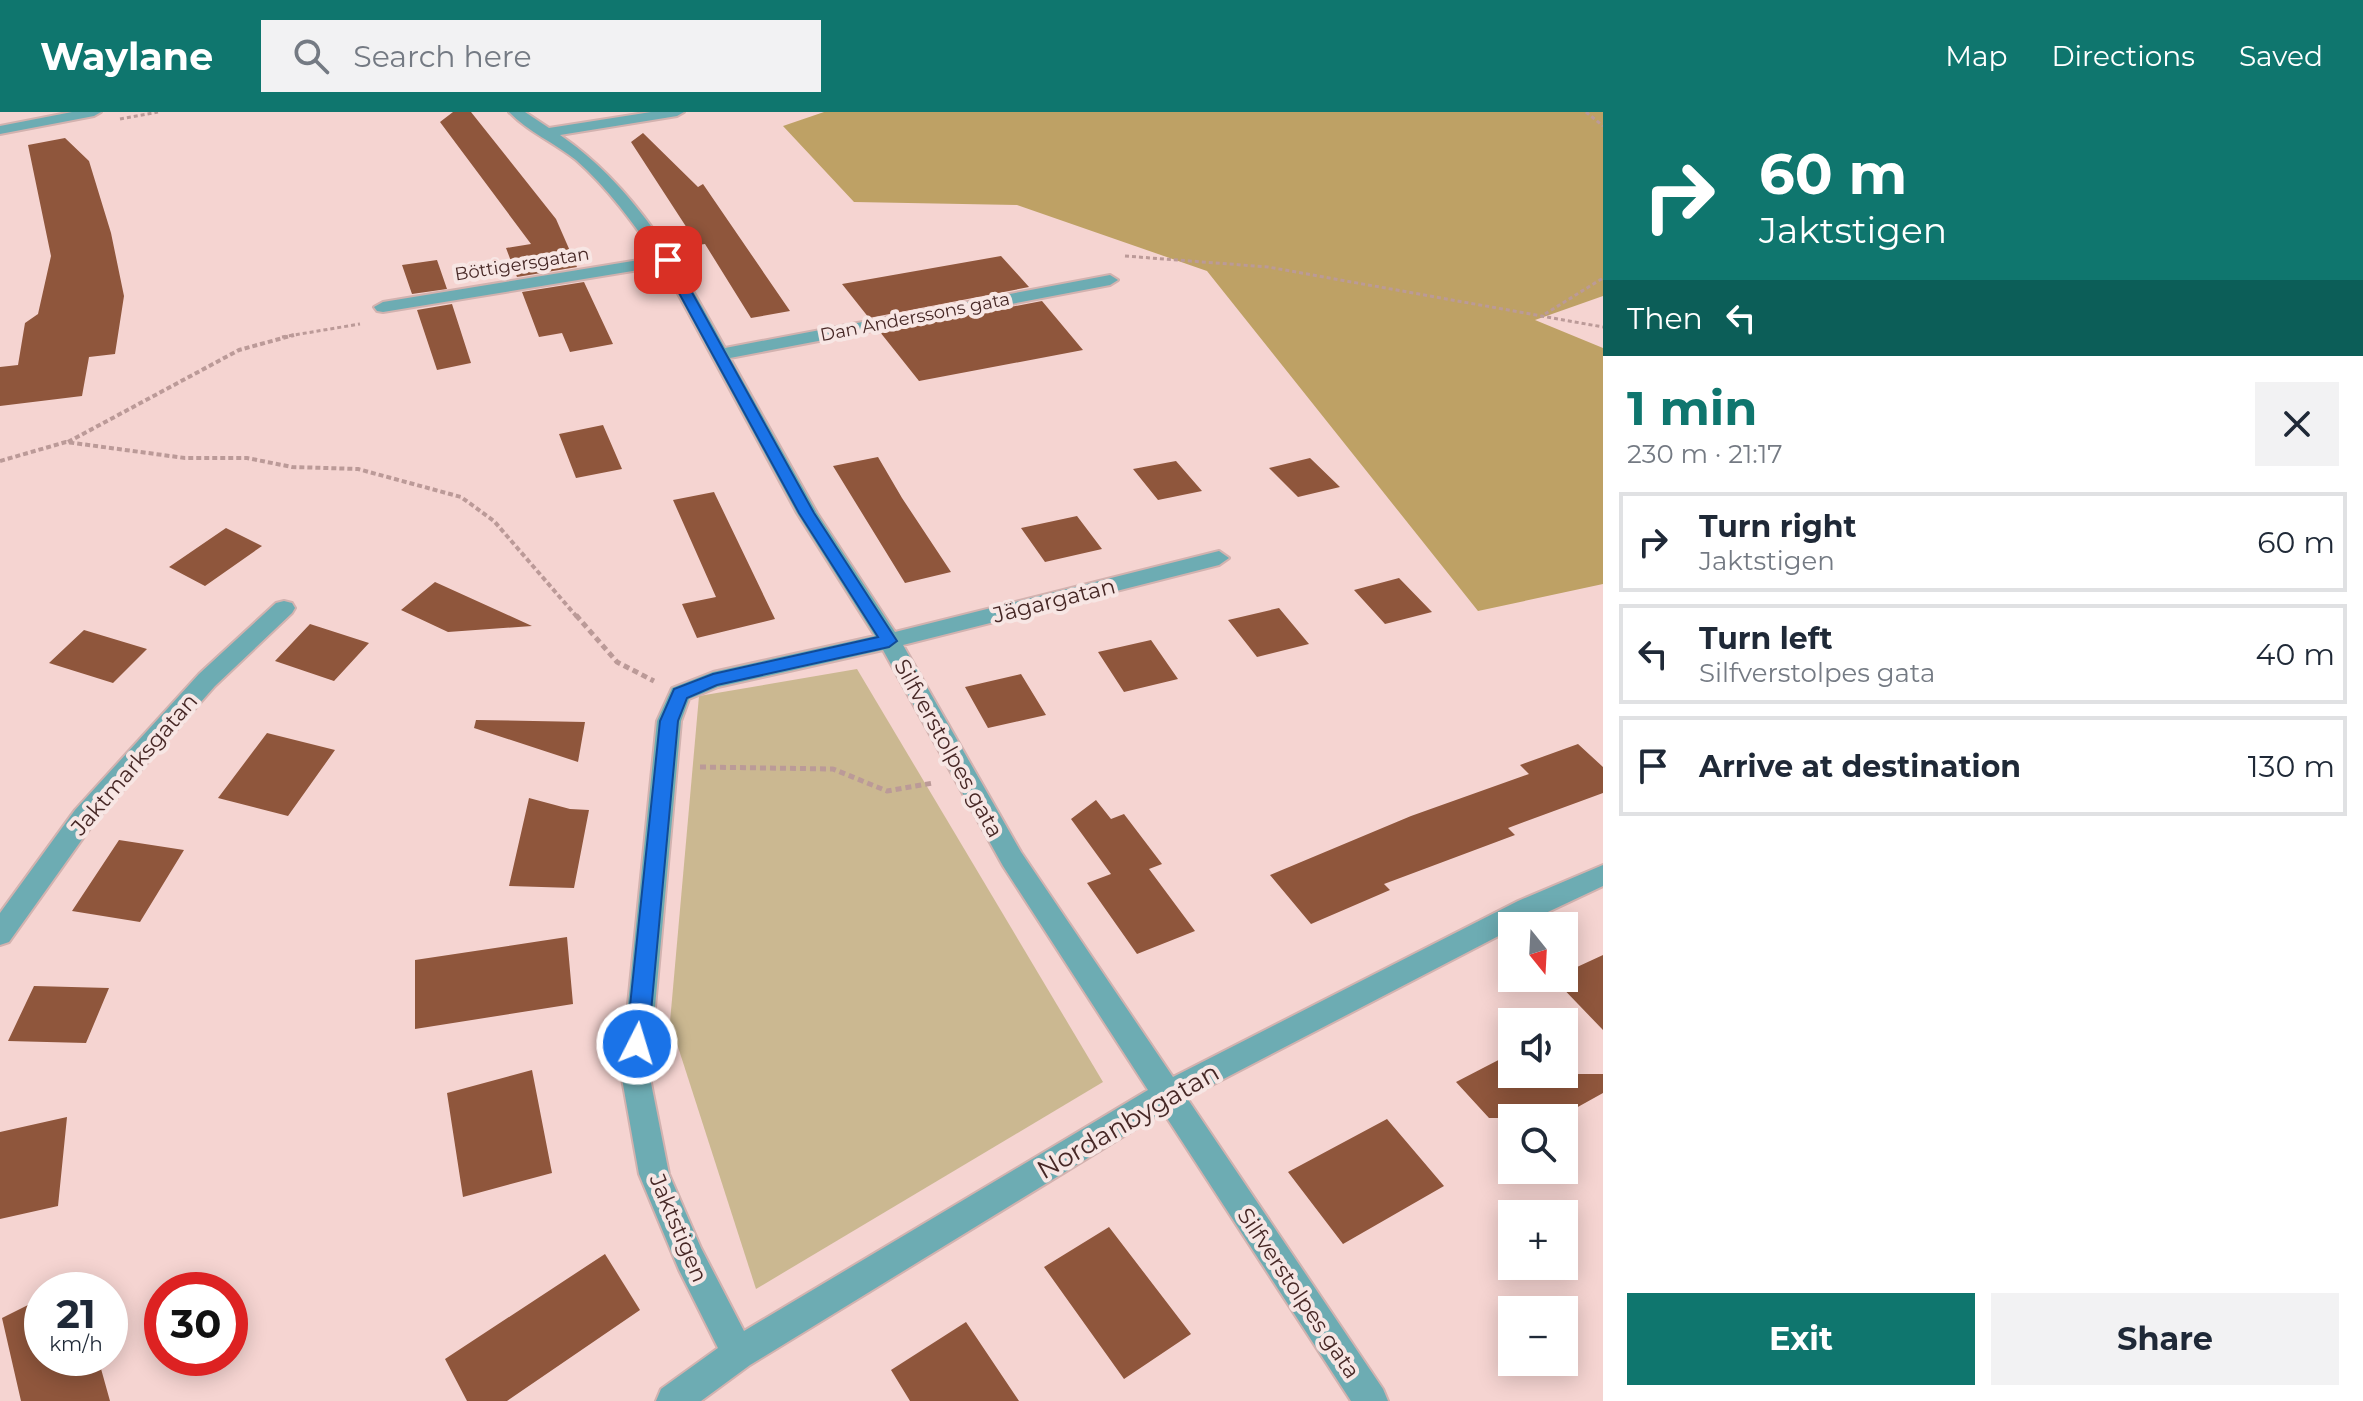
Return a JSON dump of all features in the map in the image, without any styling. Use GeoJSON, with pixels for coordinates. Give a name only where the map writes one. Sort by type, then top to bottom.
{"type":"FeatureCollection","features":[{"type":"Feature","properties":{"kind":"street"},"geometry":{"type":"LineString","coordinates":[[0,130],[94,112]]}},
{"type":"Feature","properties":{"kind":"street","name":"Silfverstolpes gata"},"geometry":{"type":"LineString","coordinates":[[516,112],[548,133],[601,176],[630,208],[668,260],[807,513],[889,641],[1012,859],[1371,1401]]}},
{"type":"Feature","properties":{"kind":"street"},"geometry":{"type":"LineString","coordinates":[[548,133],[677,112]]}},
{"type":"Feature","properties":{"kind":"street","name":"Böttigersgatan"},"geometry":{"type":"LineString","coordinates":[[383,307],[668,260]]}},
{"type":"Feature","properties":{"kind":"street","name":"Dan Anderssons gata"},"geometry":{"type":"LineString","coordinates":[[721,354],[1110,280]]}},
{"type":"Feature","properties":{"kind":"street","name":"Jägargatan"},"geometry":{"type":"LineString","coordinates":[[889,641],[1219,558]]}},
{"type":"Feature","properties":{"kind":"street","name":"Jaktmarksgatan"},"geometry":{"type":"LineString","coordinates":[[0,934],[84,817],[207,680],[284,608]]}},
{"type":"Feature","properties":{"kind":"street"},"geometry":{"type":"LineString","coordinates":[[680,694],[713,680],[889,641]]}},
{"type":"Feature","properties":{"kind":"street","name":"Jaktstigen"},"geometry":{"type":"LineString","coordinates":[[680,694],[669,721],[635,1073],[654,1174],[690,1259],[738,1353]]}},
{"type":"Feature","properties":{"kind":"street","name":"Nordanbygatan"},"geometry":{"type":"LineString","coordinates":[[673,1401],[738,1353],[1167,1094],[1513,916],[1603,875]]}},
{"type":"Feature","properties":{"kind":"path"},"geometry":{"type":"LineString","coordinates":[[1586,112],[1603,126]]}},
{"type":"Feature","properties":{"kind":"path"},"geometry":{"type":"LineString","coordinates":[[1110,280],[1092,259],[1120,255],[1268,267],[1603,327]]}},
{"type":"Feature","properties":{"kind":"path"},"geometry":{"type":"LineString","coordinates":[[1544,315],[1603,278]]}},
{"type":"Feature","properties":{"kind":"path"},"geometry":{"type":"LineString","coordinates":[[0,461],[66,442],[239,350],[275,338],[369,323]]}},
{"type":"Feature","properties":{"kind":"path"},"geometry":{"type":"LineString","coordinates":[[66,442],[185,458],[247,458],[292,467],[358,469],[461,497],[494,521],[617,662],[680,694]]}},
{"type":"Feature","properties":{"kind":"path"},"geometry":{"type":"LineString","coordinates":[[664,766],[833,769],[887,791],[966,777]]}},
{"type":"Feature","properties":{"kind":"shaded area"},"geometry":{"type":"Polygon","coordinates":[[[824,112],[1603,112],[1603,296],[1535,320],[1603,348],[1603,584],[1478,611],[1207,271],[1017,205],[854,202],[783,126],[824,112]]]}},
{"type":"Feature","properties":{"kind":"shaded area"},"geometry":{"type":"Polygon","coordinates":[[[857,669],[1103,1082],[756,1289],[670,1022],[699,696],[857,669]]]}},
{"type":"Feature","properties":{"kind":"building"},"geometry":{"type":"Polygon","coordinates":[[[453,112],[471,112],[556,219],[577,267],[517,277],[506,248],[531,244],[440,122],[453,112]]]}},
{"type":"Feature","properties":{"kind":"building"},"geometry":{"type":"Polygon","coordinates":[[[643,133],[698,187],[703,184],[790,311],[751,318],[705,244],[698,245],[631,142],[643,133]]]}},
{"type":"Feature","properties":{"kind":"building"},"geometry":{"type":"Polygon","coordinates":[[[65,138],[89,161],[111,233],[124,296],[115,354],[89,357],[82,396],[0,406],[0,367],[18,365],[25,323],[38,314],[51,256],[28,145],[65,138]]]}},
{"type":"Feature","properties":{"kind":"building"},"geometry":{"type":"Polygon","coordinates":[[[1001,256],[1029,287],[869,318],[842,284],[1001,256]]]}},
{"type":"Feature","properties":{"kind":"building"},"geometry":{"type":"Polygon","coordinates":[[[437,260],[447,289],[412,294],[402,265],[437,260]]]}},
{"type":"Feature","properties":{"kind":"building"},"geometry":{"type":"Polygon","coordinates":[[[584,282],[613,344],[570,352],[562,333],[539,337],[522,292],[584,282]]]}},
{"type":"Feature","properties":{"kind":"building"},"geometry":{"type":"Polygon","coordinates":[[[1042,301],[1083,350],[919,381],[880,332],[1042,301]]]}},
{"type":"Feature","properties":{"kind":"building"},"geometry":{"type":"Polygon","coordinates":[[[452,304],[471,363],[437,370],[417,310],[452,304]]]}},
{"type":"Feature","properties":{"kind":"building"},"geometry":{"type":"Polygon","coordinates":[[[603,425],[622,469],[576,478],[559,434],[603,425]]]}},
{"type":"Feature","properties":{"kind":"building"},"geometry":{"type":"Polygon","coordinates":[[[878,457],[951,572],[905,583],[833,466],[878,457]]]}},
{"type":"Feature","properties":{"kind":"building"},"geometry":{"type":"Polygon","coordinates":[[[1310,458],[1340,487],[1298,497],[1269,468],[1310,458]]]}},
{"type":"Feature","properties":{"kind":"building"},"geometry":{"type":"Polygon","coordinates":[[[1176,461],[1202,491],[1158,500],[1133,469],[1176,461]]]}},
{"type":"Feature","properties":{"kind":"building"},"geometry":{"type":"Polygon","coordinates":[[[714,492],[775,619],[697,638],[682,604],[716,597],[673,500],[714,492]]]}},
{"type":"Feature","properties":{"kind":"building"},"geometry":{"type":"Polygon","coordinates":[[[1077,516],[1102,549],[1045,562],[1021,528],[1077,516]]]}},
{"type":"Feature","properties":{"kind":"building"},"geometry":{"type":"Polygon","coordinates":[[[226,528],[262,546],[205,586],[169,567],[226,528]]]}},
{"type":"Feature","properties":{"kind":"building"},"geometry":{"type":"Polygon","coordinates":[[[1399,578],[1432,612],[1385,624],[1354,590],[1399,578]]]}},
{"type":"Feature","properties":{"kind":"building"},"geometry":{"type":"Polygon","coordinates":[[[435,582],[532,626],[448,632],[401,610],[435,582]]]}},
{"type":"Feature","properties":{"kind":"building"},"geometry":{"type":"Polygon","coordinates":[[[1279,608],[1309,644],[1257,657],[1228,620],[1279,608]]]}},
{"type":"Feature","properties":{"kind":"building"},"geometry":{"type":"Polygon","coordinates":[[[310,624],[369,643],[334,681],[275,661],[310,624]]]}},
{"type":"Feature","properties":{"kind":"building"},"geometry":{"type":"Polygon","coordinates":[[[84,630],[147,649],[113,683],[49,663],[84,630]]]}},
{"type":"Feature","properties":{"kind":"building"},"geometry":{"type":"Polygon","coordinates":[[[1151,640],[1178,679],[1124,692],[1098,652],[1151,640]]]}},
{"type":"Feature","properties":{"kind":"building"},"geometry":{"type":"Polygon","coordinates":[[[1021,674],[1046,715],[988,728],[965,687],[1021,674]]]}},
{"type":"Feature","properties":{"kind":"building"},"geometry":{"type":"Polygon","coordinates":[[[476,720],[585,722],[578,762],[474,728],[476,720]]]}},
{"type":"Feature","properties":{"kind":"building"},"geometry":{"type":"Polygon","coordinates":[[[267,733],[335,750],[288,816],[218,798],[267,733]]]}},
{"type":"Feature","properties":{"kind":"building"},"geometry":{"type":"Polygon","coordinates":[[[1578,744],[1603,767],[1603,793],[1508,828],[1515,835],[1384,884],[1390,890],[1311,924],[1270,875],[1411,816],[1529,774],[1520,765],[1578,744]]]}},
{"type":"Feature","properties":{"kind":"building"},"geometry":{"type":"Polygon","coordinates":[[[529,798],[570,809],[589,810],[574,888],[509,886],[529,798]]]}},
{"type":"Feature","properties":{"kind":"building"},"geometry":{"type":"Polygon","coordinates":[[[1096,800],[1111,819],[1124,814],[1162,864],[1149,869],[1195,931],[1137,954],[1087,883],[1111,874],[1071,819],[1096,800]]]}},
{"type":"Feature","properties":{"kind":"building"},"geometry":{"type":"Polygon","coordinates":[[[119,840],[184,850],[140,922],[72,911],[119,840]]]}},
{"type":"Feature","properties":{"kind":"building"},"geometry":{"type":"Polygon","coordinates":[[[567,937],[573,1004],[415,1029],[415,960],[567,937]]]}},
{"type":"Feature","properties":{"kind":"building"},"geometry":{"type":"Polygon","coordinates":[[[1603,955],[1603,1030],[1566,992],[1578,992],[1578,967],[1603,955]]]}},
{"type":"Feature","properties":{"kind":"building"},"geometry":{"type":"Polygon","coordinates":[[[34,986],[109,988],[86,1043],[8,1041],[34,986]]]}},
{"type":"Feature","properties":{"kind":"building"},"geometry":{"type":"Polygon","coordinates":[[[1498,1060],[1498,1088],[1578,1088],[1578,1074],[1603,1074],[1603,1093],[1578,1107],[1578,1104],[1498,1104],[1498,1118],[1489,1118],[1456,1082],[1498,1060]]]}},
{"type":"Feature","properties":{"kind":"building"},"geometry":{"type":"Polygon","coordinates":[[[532,1070],[552,1173],[463,1197],[447,1093],[532,1070]]]}},
{"type":"Feature","properties":{"kind":"building"},"geometry":{"type":"Polygon","coordinates":[[[67,1117],[58,1206],[0,1219],[0,1132],[67,1117]]]}},
{"type":"Feature","properties":{"kind":"building"},"geometry":{"type":"Polygon","coordinates":[[[1387,1119],[1444,1186],[1343,1244],[1288,1172],[1387,1119]]]}},
{"type":"Feature","properties":{"kind":"building"},"geometry":{"type":"Polygon","coordinates":[[[1109,1227],[1191,1334],[1124,1379],[1044,1267],[1109,1227]]]}},
{"type":"Feature","properties":{"kind":"building"},"geometry":{"type":"Polygon","coordinates":[[[605,1254],[640,1310],[507,1401],[467,1401],[445,1359],[605,1254]]]}},
{"type":"Feature","properties":{"kind":"building"},"geometry":{"type":"Polygon","coordinates":[[[24,1307],[24,1376],[103,1376],[110,1401],[21,1401],[2,1318],[24,1307]]]}},
{"type":"Feature","properties":{"kind":"building"},"geometry":{"type":"Polygon","coordinates":[[[966,1322],[1019,1401],[910,1401],[891,1370],[966,1322]]]}},
{"type":"Feature","properties":{"kind":"route"},"geometry":{"type":"LineString","coordinates":[[637,1044],[669,721],[680,694],[713,680],[889,641],[807,513],[668,260]]}}]}
